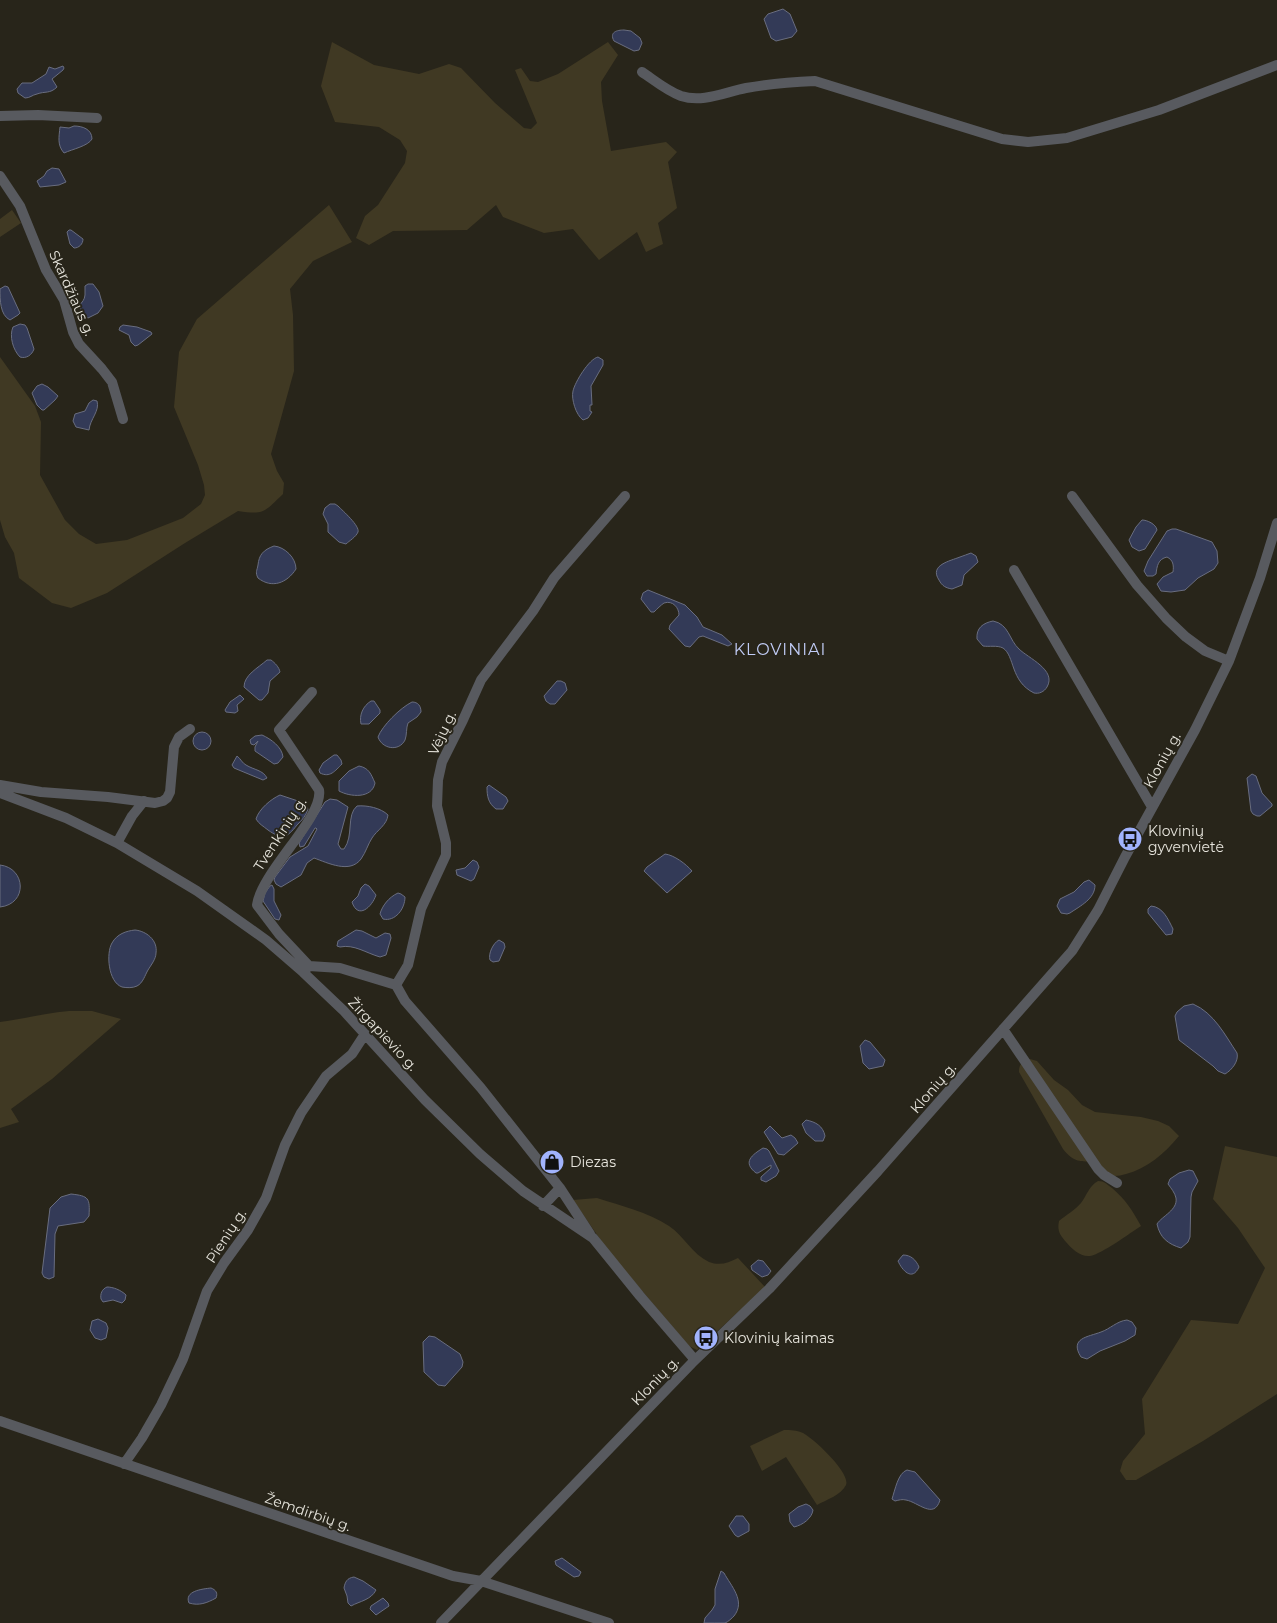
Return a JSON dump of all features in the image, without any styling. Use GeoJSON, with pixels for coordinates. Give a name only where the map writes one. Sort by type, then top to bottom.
{"type":"FeatureCollection","features":[{"type":"Feature","properties":{"kind":"street"},"geometry":{"type":"LineString","coordinates":[[642,72],[662,86],[682,96],[702,99],[746,88],[815,81],[1002,139],[1028,142],[1067,138],[1159,110],[1277,65]]}},
{"type":"Feature","properties":{"kind":"street"},"geometry":{"type":"LineString","coordinates":[[0,116],[38,115],[97,118]]}},
{"type":"Feature","properties":{"kind":"street","name":"Skardžiaus g."},"geometry":{"type":"LineString","coordinates":[[0,176],[20,206],[46,270],[64,300],[78,344],[112,382],[122,419]]}},
{"type":"Feature","properties":{"kind":"street","name":"Vėjų g."},"geometry":{"type":"LineString","coordinates":[[396,985],[408,965],[421,909],[446,856],[446,843],[437,806],[438,780],[442,762],[464,720],[481,680],[554,578],[625,496]]}},
{"type":"Feature","properties":{"kind":"street"},"geometry":{"type":"LineString","coordinates":[[1072,496],[1137,585],[1166,618],[1204,651],[1229,660]]}},
{"type":"Feature","properties":{"kind":"street","name":"Klonių g."},"geometry":{"type":"LineString","coordinates":[[441,1623],[695,1360],[769,1289],[878,1171],[1072,951],[1098,910],[1229,660],[1260,578],[1277,523]]}},
{"type":"Feature","properties":{"kind":"street"},"geometry":{"type":"LineString","coordinates":[[1014,570],[1152,807]]}},
{"type":"Feature","properties":{"kind":"street","name":"Tvenkinių g."},"geometry":{"type":"LineString","coordinates":[[306,969],[257,905],[258,896],[268,878],[316,808],[320,797],[319,790],[279,730],[312,692]]}},
{"type":"Feature","properties":{"kind":"street"},"geometry":{"type":"LineString","coordinates":[[0,785],[41,792],[155,803],[163,801],[170,792],[174,747],[179,737],[190,730]]}},
{"type":"Feature","properties":{"kind":"street","name":"Žirgapievio g."},"geometry":{"type":"LineString","coordinates":[[0,793],[66,818],[151,862],[220,906],[306,969],[449,1124],[516,1185],[543,1206],[593,1238],[695,1360]]}},
{"type":"Feature","properties":{"kind":"street"},"geometry":{"type":"LineString","coordinates":[[117,843],[132,816],[144,801]]}},
{"type":"Feature","properties":{"kind":"street"},"geometry":{"type":"LineString","coordinates":[[306,969],[340,968],[396,985],[405,1001],[481,1088],[560,1188],[593,1238]]}},
{"type":"Feature","properties":{"kind":"street"},"geometry":{"type":"LineString","coordinates":[[1003,1029],[1098,1169],[1117,1183]]}},
{"type":"Feature","properties":{"kind":"street","name":"Pienių g."},"geometry":{"type":"LineString","coordinates":[[124,1464],[161,1405],[183,1359],[207,1291],[224,1263],[248,1230],[266,1198],[285,1145],[301,1113],[326,1076],[352,1054],[366,1034]]}},
{"type":"Feature","properties":{"kind":"street"},"geometry":{"type":"LineString","coordinates":[[543,1206],[560,1188]]}},
{"type":"Feature","properties":{"kind":"street","name":"Žemdirbių g."},"geometry":{"type":"LineString","coordinates":[[0,1421],[454,1576],[481,1582],[609,1623]]}},
{"type":"Feature","properties":{"kind":"shaded area"},"geometry":{"type":"Polygon","coordinates":[[[332,42],[374,65],[419,74],[449,64],[461,68],[495,103],[524,128],[531,129],[537,123],[515,70],[521,68],[530,81],[538,82],[558,74],[608,42],[618,55],[601,82],[602,101],[611,151],[666,142],[677,152],[668,162],[677,208],[658,223],[663,244],[646,252],[637,232],[599,260],[573,229],[544,233],[503,217],[496,205],[467,230],[393,231],[369,245],[356,238],[365,216],[378,205],[405,163],[407,151],[400,140],[379,127],[335,122],[321,86],[332,42]]]}},
{"type":"Feature","properties":{"kind":"shaded area"},"geometry":{"type":"Polygon","coordinates":[[[329,205],[352,242],[313,261],[290,289],[293,315],[294,371],[271,454],[284,483],[283,494],[264,511],[254,513],[238,511],[107,593],[71,608],[52,603],[19,578],[14,553],[5,537],[0,520],[0,357],[35,406],[41,422],[40,475],[65,520],[79,534],[96,544],[127,540],[183,518],[201,504],[205,495],[198,465],[174,407],[179,352],[197,319],[329,205]]]}},
{"type":"Feature","properties":{"kind":"shaded area"},"geometry":{"type":"Polygon","coordinates":[[[12,210],[21,223],[0,237],[0,219],[12,210]]]}},
{"type":"Feature","properties":{"kind":"shaded area"},"geometry":{"type":"Polygon","coordinates":[[[69,1011],[92,1011],[121,1019],[52,1079],[11,1109],[19,1122],[0,1128],[0,1022],[69,1011]]]}},
{"type":"Feature","properties":{"kind":"shaded area"},"geometry":{"type":"Polygon","coordinates":[[[1030,1059],[1037,1061],[1054,1080],[1068,1090],[1082,1105],[1095,1112],[1141,1117],[1158,1121],[1169,1126],[1179,1136],[1167,1149],[1148,1164],[1122,1175],[1115,1176],[1110,1174],[1096,1162],[1074,1159],[1063,1149],[1019,1072],[1022,1063],[1030,1059]]]}},
{"type":"Feature","properties":{"kind":"shaded area"},"geometry":{"type":"Polygon","coordinates":[[[1225,1146],[1277,1157],[1277,1394],[1203,1441],[1136,1480],[1126,1480],[1120,1471],[1123,1461],[1145,1434],[1142,1399],[1191,1320],[1238,1324],[1265,1268],[1238,1228],[1213,1199],[1225,1146]]]}},
{"type":"Feature","properties":{"kind":"shaded area"},"geometry":{"type":"Polygon","coordinates":[[[1098,1181],[1105,1183],[1121,1197],[1132,1210],[1141,1226],[1116,1243],[1095,1254],[1086,1256],[1076,1252],[1064,1239],[1058,1224],[1059,1221],[1079,1206],[1090,1188],[1098,1181]]]}},
{"type":"Feature","properties":{"kind":"shaded area"},"geometry":{"type":"Polygon","coordinates":[[[597,1198],[661,1221],[674,1230],[703,1259],[709,1262],[717,1264],[738,1258],[765,1287],[697,1350],[689,1346],[609,1252],[573,1200],[597,1198]]]}},
{"type":"Feature","properties":{"kind":"shaded area"},"geometry":{"type":"Polygon","coordinates":[[[784,1430],[794,1430],[803,1433],[830,1456],[846,1480],[846,1485],[841,1492],[817,1505],[786,1457],[762,1471],[750,1446],[784,1430]]]}},
{"type":"Feature","properties":{"kind":"water"},"geometry":{"type":"Polygon","coordinates":[[[783,9],[790,14],[797,31],[792,37],[776,41],[771,38],[764,19],[768,14],[783,9]]]}},
{"type":"Feature","properties":{"kind":"water"},"geometry":{"type":"Polygon","coordinates":[[[616,31],[631,31],[640,38],[642,43],[639,50],[634,51],[614,41],[612,35],[616,31]]]}},
{"type":"Feature","properties":{"kind":"water"},"geometry":{"type":"Polygon","coordinates":[[[63,66],[63,70],[52,79],[57,87],[50,92],[40,93],[27,98],[18,93],[17,89],[22,83],[32,83],[46,74],[49,67],[55,69],[63,66]]]}},
{"type":"Feature","properties":{"kind":"water"},"geometry":{"type":"Polygon","coordinates":[[[74,126],[83,127],[88,130],[92,139],[84,145],[64,153],[59,144],[60,127],[69,128],[74,126]]]}},
{"type":"Feature","properties":{"kind":"water"},"geometry":{"type":"Polygon","coordinates":[[[52,168],[59,169],[66,182],[59,185],[40,187],[37,181],[52,168]]]}},
{"type":"Feature","properties":{"kind":"water"},"geometry":{"type":"Polygon","coordinates":[[[69,230],[83,239],[79,246],[74,248],[70,244],[67,232],[69,230]]]}},
{"type":"Feature","properties":{"kind":"water"},"geometry":{"type":"Polygon","coordinates":[[[93,284],[99,292],[103,306],[98,313],[88,318],[83,315],[80,307],[85,295],[85,286],[93,284]]]}},
{"type":"Feature","properties":{"kind":"water"},"geometry":{"type":"Polygon","coordinates":[[[5,286],[8,287],[20,313],[10,320],[2,311],[0,289],[5,286]]]}},
{"type":"Feature","properties":{"kind":"water"},"geometry":{"type":"Polygon","coordinates":[[[20,324],[25,325],[27,328],[34,349],[27,357],[20,357],[12,339],[13,327],[20,324]]]}},
{"type":"Feature","properties":{"kind":"water"},"geometry":{"type":"Polygon","coordinates":[[[123,325],[137,327],[152,334],[135,346],[131,342],[129,335],[119,330],[123,325]]]}},
{"type":"Feature","properties":{"kind":"water"},"geometry":{"type":"Polygon","coordinates":[[[598,357],[603,360],[603,365],[591,386],[592,405],[590,405],[590,411],[592,412],[588,418],[583,420],[575,407],[573,391],[583,371],[598,357]]]}},
{"type":"Feature","properties":{"kind":"water"},"geometry":{"type":"Polygon","coordinates":[[[42,384],[58,396],[44,410],[37,405],[32,393],[37,386],[42,384]]]}},
{"type":"Feature","properties":{"kind":"water"},"geometry":{"type":"Polygon","coordinates":[[[93,400],[97,401],[98,405],[89,430],[76,427],[73,421],[75,414],[85,411],[93,400]]]}},
{"type":"Feature","properties":{"kind":"water"},"geometry":{"type":"Polygon","coordinates":[[[330,504],[338,506],[358,529],[356,536],[346,544],[339,542],[328,532],[328,524],[323,514],[325,508],[330,504]]]}},
{"type":"Feature","properties":{"kind":"water"},"geometry":{"type":"Polygon","coordinates":[[[1142,520],[1151,523],[1157,530],[1145,549],[1139,551],[1132,547],[1129,540],[1142,520]]]}},
{"type":"Feature","properties":{"kind":"water"},"geometry":{"type":"Polygon","coordinates":[[[1172,529],[1212,542],[1217,551],[1218,563],[1214,569],[1198,578],[1185,590],[1171,592],[1161,591],[1157,584],[1163,577],[1173,572],[1173,563],[1169,558],[1164,558],[1160,561],[1156,574],[1153,576],[1147,576],[1144,571],[1148,561],[1167,531],[1172,529]]]}},
{"type":"Feature","properties":{"kind":"water"},"geometry":{"type":"Polygon","coordinates":[[[274,546],[282,548],[289,554],[296,565],[296,569],[284,581],[274,584],[258,578],[256,573],[264,551],[274,546]]]}},
{"type":"Feature","properties":{"kind":"water"},"geometry":{"type":"Polygon","coordinates":[[[971,553],[976,556],[978,562],[964,575],[962,585],[952,589],[943,585],[937,575],[939,567],[946,562],[971,553]]]}},
{"type":"Feature","properties":{"kind":"water"},"geometry":{"type":"Polygon","coordinates":[[[648,590],[685,605],[697,617],[703,627],[722,635],[732,644],[728,646],[703,636],[699,637],[690,647],[685,646],[669,629],[670,625],[679,615],[677,607],[667,602],[654,612],[651,612],[641,599],[643,593],[648,590]]]}},
{"type":"Feature","properties":{"kind":"water"},"geometry":{"type":"Polygon","coordinates":[[[993,621],[1002,625],[1019,649],[1045,670],[1049,681],[1043,691],[1034,693],[1026,688],[1017,676],[1010,657],[1003,648],[983,646],[977,639],[981,627],[993,621]]]}},
{"type":"Feature","properties":{"kind":"water"},"geometry":{"type":"Polygon","coordinates":[[[267,660],[274,662],[280,672],[270,681],[268,693],[262,700],[259,700],[244,687],[246,679],[267,660]]]}},
{"type":"Feature","properties":{"kind":"water"},"geometry":{"type":"Polygon","coordinates":[[[557,681],[565,683],[567,690],[555,704],[550,704],[544,696],[557,681]]]}},
{"type":"Feature","properties":{"kind":"water"},"geometry":{"type":"Polygon","coordinates":[[[240,695],[244,699],[237,705],[238,711],[235,713],[226,712],[225,710],[230,702],[240,695]]]}},
{"type":"Feature","properties":{"kind":"water"},"geometry":{"type":"Polygon","coordinates":[[[371,701],[374,701],[380,713],[369,724],[361,724],[362,711],[371,701]]]}},
{"type":"Feature","properties":{"kind":"water"},"geometry":{"type":"Polygon","coordinates":[[[412,702],[419,705],[421,712],[408,723],[405,740],[399,746],[391,748],[383,744],[378,737],[383,728],[397,713],[412,702]]]}},
{"type":"Feature","properties":{"kind":"water"},"geometry":{"type":"Polygon","coordinates":[[[202,732],[208,735],[211,741],[208,747],[202,750],[196,747],[193,741],[196,735],[202,732]]]}},
{"type":"Feature","properties":{"kind":"water"},"geometry":{"type":"Polygon","coordinates":[[[262,735],[281,750],[283,757],[278,763],[274,764],[255,751],[258,741],[254,745],[251,744],[250,740],[255,736],[262,735]]]}},
{"type":"Feature","properties":{"kind":"water"},"geometry":{"type":"Polygon","coordinates":[[[337,755],[342,764],[330,774],[320,773],[319,770],[323,763],[337,755]]]}},
{"type":"Feature","properties":{"kind":"water"},"geometry":{"type":"Polygon","coordinates":[[[237,756],[249,767],[261,772],[267,778],[263,780],[234,768],[232,765],[237,756]]]}},
{"type":"Feature","properties":{"kind":"water"},"geometry":{"type":"Polygon","coordinates":[[[359,766],[365,768],[371,774],[375,783],[370,792],[360,795],[349,795],[339,791],[339,781],[349,771],[359,766]]]}},
{"type":"Feature","properties":{"kind":"water"},"geometry":{"type":"Polygon","coordinates":[[[1252,774],[1256,776],[1262,793],[1272,804],[1260,816],[1253,814],[1251,811],[1247,778],[1252,774]]]}},
{"type":"Feature","properties":{"kind":"water"},"geometry":{"type":"Polygon","coordinates":[[[489,785],[506,797],[508,801],[503,809],[496,809],[490,802],[487,790],[489,785]]]}},
{"type":"Feature","properties":{"kind":"water"},"geometry":{"type":"Polygon","coordinates":[[[280,795],[304,803],[308,809],[302,820],[290,833],[284,836],[273,833],[256,819],[266,805],[280,795]]]}},
{"type":"Feature","properties":{"kind":"water"},"geometry":{"type":"Polygon","coordinates":[[[330,799],[337,800],[348,807],[338,844],[341,849],[344,849],[347,844],[352,815],[357,806],[378,809],[388,815],[387,819],[372,838],[361,859],[356,863],[345,867],[314,858],[307,863],[301,875],[281,887],[276,884],[275,877],[290,857],[308,846],[316,828],[304,846],[300,847],[299,843],[325,802],[330,799]]]}},
{"type":"Feature","properties":{"kind":"water"},"geometry":{"type":"Polygon","coordinates":[[[665,854],[680,860],[692,871],[667,893],[644,871],[665,854]]]}},
{"type":"Feature","properties":{"kind":"water"},"geometry":{"type":"Polygon","coordinates":[[[473,860],[477,862],[479,867],[474,879],[471,881],[457,875],[456,870],[465,868],[473,860]]]}},
{"type":"Feature","properties":{"kind":"water"},"geometry":{"type":"Polygon","coordinates":[[[0,865],[15,872],[20,886],[15,900],[0,907],[0,865]]]}},
{"type":"Feature","properties":{"kind":"water"},"geometry":{"type":"Polygon","coordinates":[[[1089,880],[1095,885],[1090,898],[1070,913],[1061,913],[1057,906],[1060,899],[1074,892],[1084,882],[1089,880]]]}},
{"type":"Feature","properties":{"kind":"water"},"geometry":{"type":"Polygon","coordinates":[[[365,884],[376,895],[371,904],[361,911],[352,902],[365,884]]]}},
{"type":"Feature","properties":{"kind":"water"},"geometry":{"type":"Polygon","coordinates":[[[272,885],[274,901],[281,915],[279,920],[275,919],[263,901],[265,893],[272,885]]]}},
{"type":"Feature","properties":{"kind":"water"},"geometry":{"type":"Polygon","coordinates":[[[398,893],[405,897],[401,910],[392,919],[383,919],[380,914],[382,908],[389,899],[398,893]]]}},
{"type":"Feature","properties":{"kind":"water"},"geometry":{"type":"Polygon","coordinates":[[[1151,906],[1165,914],[1173,929],[1172,934],[1166,935],[1148,913],[1148,909],[1151,906]]]}},
{"type":"Feature","properties":{"kind":"water"},"geometry":{"type":"Polygon","coordinates":[[[135,930],[147,934],[153,940],[156,955],[139,985],[135,987],[122,987],[117,984],[111,974],[110,948],[119,935],[135,930]]]}},
{"type":"Feature","properties":{"kind":"water"},"geometry":{"type":"Polygon","coordinates":[[[356,930],[376,938],[385,933],[390,934],[391,938],[386,955],[380,957],[355,948],[337,946],[338,941],[356,930]]]}},
{"type":"Feature","properties":{"kind":"water"},"geometry":{"type":"Polygon","coordinates":[[[499,940],[504,943],[505,947],[499,961],[493,962],[490,960],[490,952],[499,940]]]}},
{"type":"Feature","properties":{"kind":"water"},"geometry":{"type":"Polygon","coordinates":[[[1193,1004],[1213,1019],[1237,1053],[1234,1065],[1225,1074],[1218,1071],[1179,1040],[1175,1016],[1184,1006],[1193,1004]]]}},
{"type":"Feature","properties":{"kind":"water"},"geometry":{"type":"Polygon","coordinates":[[[865,1040],[870,1042],[885,1060],[883,1066],[869,1069],[863,1063],[860,1046],[865,1040]]]}},
{"type":"Feature","properties":{"kind":"water"},"geometry":{"type":"Polygon","coordinates":[[[806,1120],[816,1123],[821,1127],[825,1136],[823,1141],[815,1141],[806,1133],[802,1124],[806,1120]]]}},
{"type":"Feature","properties":{"kind":"water"},"geometry":{"type":"Polygon","coordinates":[[[770,1126],[782,1138],[791,1135],[798,1143],[784,1155],[778,1154],[764,1132],[770,1126]]]}},
{"type":"Feature","properties":{"kind":"water"},"geometry":{"type":"Polygon","coordinates":[[[763,1148],[769,1151],[779,1171],[776,1176],[766,1182],[761,1180],[761,1177],[771,1168],[771,1165],[756,1173],[749,1162],[755,1153],[763,1148]]]}},
{"type":"Feature","properties":{"kind":"water"},"geometry":{"type":"Polygon","coordinates":[[[1189,1170],[1193,1171],[1198,1181],[1191,1197],[1190,1237],[1188,1242],[1181,1248],[1165,1240],[1157,1224],[1175,1206],[1175,1194],[1168,1184],[1170,1179],[1179,1173],[1189,1170]]]}},
{"type":"Feature","properties":{"kind":"water"},"geometry":{"type":"Polygon","coordinates":[[[71,1194],[87,1199],[89,1216],[84,1222],[58,1226],[55,1234],[54,1277],[49,1279],[44,1277],[42,1273],[50,1208],[61,1197],[71,1194]]]}},
{"type":"Feature","properties":{"kind":"water"},"geometry":{"type":"Polygon","coordinates":[[[903,1255],[911,1257],[918,1264],[919,1267],[913,1274],[907,1273],[898,1261],[903,1255]]]}},
{"type":"Feature","properties":{"kind":"water"},"geometry":{"type":"Polygon","coordinates":[[[758,1260],[763,1261],[771,1271],[768,1275],[762,1277],[752,1270],[751,1266],[758,1260]]]}},
{"type":"Feature","properties":{"kind":"water"},"geometry":{"type":"Polygon","coordinates":[[[107,1287],[124,1293],[126,1295],[125,1300],[122,1303],[113,1300],[103,1302],[101,1294],[107,1287]]]}},
{"type":"Feature","properties":{"kind":"water"},"geometry":{"type":"Polygon","coordinates":[[[98,1319],[106,1323],[108,1328],[106,1338],[101,1340],[95,1338],[90,1330],[92,1321],[98,1319]]]}},
{"type":"Feature","properties":{"kind":"water"},"geometry":{"type":"Polygon","coordinates":[[[1127,1320],[1132,1322],[1136,1328],[1135,1335],[1087,1359],[1081,1357],[1077,1346],[1082,1339],[1127,1320]]]}},
{"type":"Feature","properties":{"kind":"water"},"geometry":{"type":"Polygon","coordinates":[[[429,1336],[435,1337],[460,1354],[463,1362],[462,1367],[445,1386],[438,1385],[424,1372],[423,1342],[429,1336]]]}},
{"type":"Feature","properties":{"kind":"water"},"geometry":{"type":"Polygon","coordinates":[[[907,1470],[915,1472],[940,1500],[934,1509],[925,1508],[911,1501],[895,1501],[892,1499],[899,1478],[907,1470]]]}},
{"type":"Feature","properties":{"kind":"water"},"geometry":{"type":"Polygon","coordinates":[[[806,1504],[813,1510],[811,1516],[804,1523],[794,1527],[790,1522],[789,1514],[806,1504]]]}},
{"type":"Feature","properties":{"kind":"water"},"geometry":{"type":"Polygon","coordinates":[[[736,1516],[743,1516],[749,1524],[749,1531],[738,1537],[729,1526],[736,1516]]]}},
{"type":"Feature","properties":{"kind":"water"},"geometry":{"type":"Polygon","coordinates":[[[562,1558],[581,1572],[579,1576],[574,1577],[556,1565],[555,1561],[562,1558]]]}},
{"type":"Feature","properties":{"kind":"water"},"geometry":{"type":"Polygon","coordinates":[[[721,1571],[736,1594],[738,1599],[737,1610],[734,1616],[725,1623],[704,1623],[705,1618],[715,1605],[715,1589],[721,1571]]]}},
{"type":"Feature","properties":{"kind":"water"},"geometry":{"type":"Polygon","coordinates":[[[354,1577],[376,1590],[368,1598],[351,1606],[348,1603],[344,1588],[347,1581],[354,1577]]]}},
{"type":"Feature","properties":{"kind":"water"},"geometry":{"type":"Polygon","coordinates":[[[211,1588],[216,1592],[216,1598],[203,1604],[189,1603],[188,1599],[191,1593],[211,1588]]]}},
{"type":"Feature","properties":{"kind":"water"},"geometry":{"type":"Polygon","coordinates":[[[383,1598],[389,1606],[376,1615],[370,1609],[371,1606],[383,1598]]]}},
{"type":"Feature","properties":{"kind":"place","name":"Klovinių gyvenvietė"},"geometry":{"type":"Point","coordinates":[1130,839]}},
{"type":"Feature","properties":{"kind":"place","name":"Diezas"},"geometry":{"type":"Point","coordinates":[552,1162]}},
{"type":"Feature","properties":{"kind":"place","name":"Klovinių kaimas"},"geometry":{"type":"Point","coordinates":[706,1338]}},
{"type":"Feature","properties":{"kind":"district","name":"KLOVINIAI"},"geometry":{"type":"Point","coordinates":[780,649]}}]}
